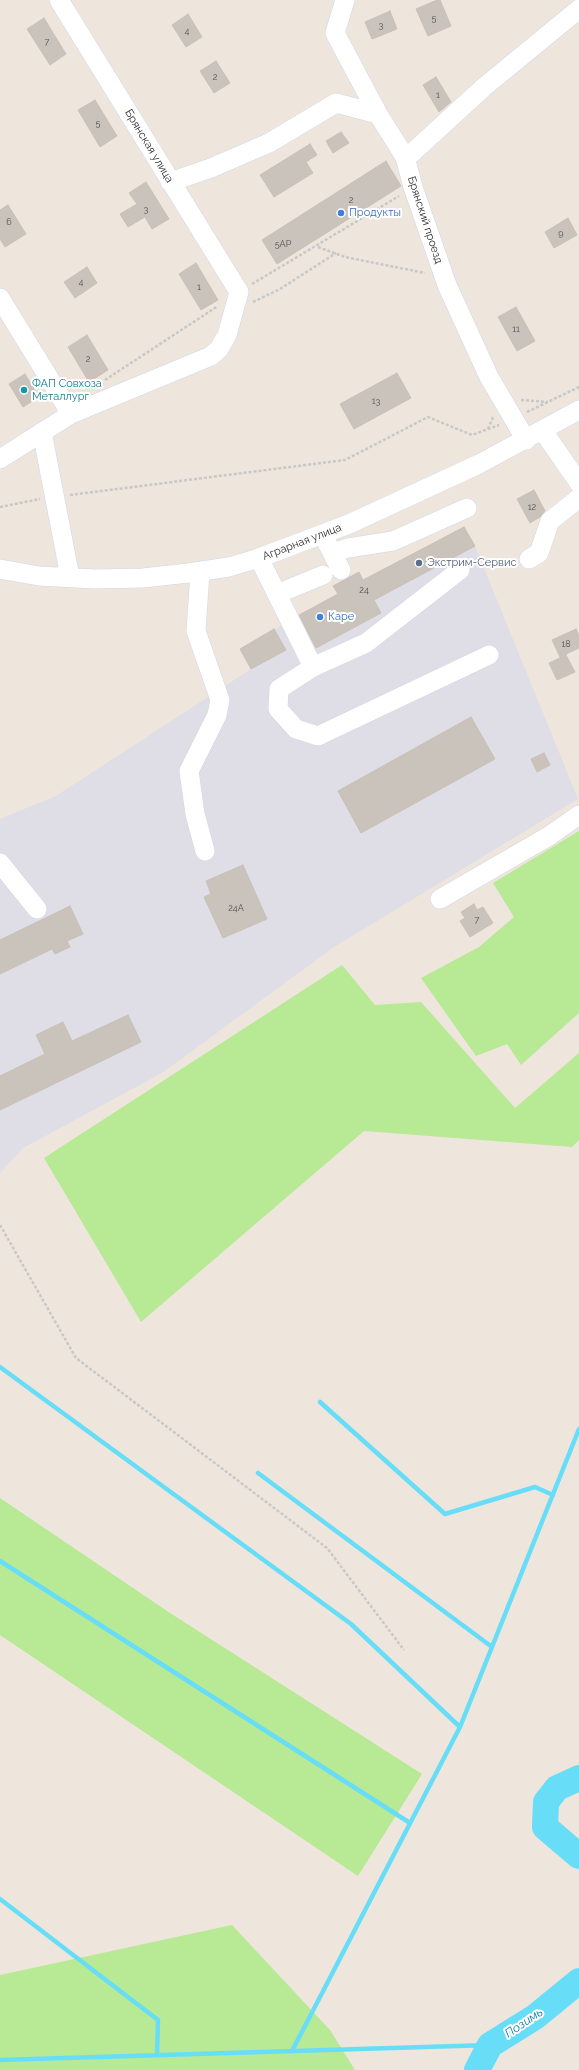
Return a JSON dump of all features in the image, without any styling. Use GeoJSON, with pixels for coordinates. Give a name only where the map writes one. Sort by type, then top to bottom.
{"type":"FeatureCollection","features":[{"type":"Feature","properties":{"kind":"street","name":"Брянская улица"},"geometry":{"type":"LineString","coordinates":[[59,0],[239,292]]}},
{"type":"Feature","properties":{"kind":"street","name":"Брянский проезд"},"geometry":{"type":"LineString","coordinates":[[348,2],[335,33],[378,114],[405,157],[413,187],[444,277],[486,370],[501,399],[526,440]]}},
{"type":"Feature","properties":{"kind":"street"},"geometry":{"type":"LineString","coordinates":[[405,157],[412,153],[484,87],[579,9]]}},
{"type":"Feature","properties":{"kind":"street"},"geometry":{"type":"LineString","coordinates":[[170,182],[211,168],[270,142],[336,103],[378,114]]}},
{"type":"Feature","properties":{"kind":"street"},"geometry":{"type":"LineString","coordinates":[[0,459],[71,414],[211,356],[219,349],[227,335],[239,292]]}},
{"type":"Feature","properties":{"kind":"street"},"geometry":{"type":"LineString","coordinates":[[0,298],[71,414]]}},
{"type":"Feature","properties":{"kind":"street","name":"Аграрная улица"},"geometry":{"type":"LineString","coordinates":[[0,569],[39,576],[96,579],[143,578],[200,572],[229,567],[259,558],[322,534],[472,467],[543,431],[579,410]]}},
{"type":"Feature","properties":{"kind":"street"},"geometry":{"type":"LineString","coordinates":[[543,431],[579,483]]}},
{"type":"Feature","properties":{"kind":"street"},"geometry":{"type":"LineString","coordinates":[[42,432],[70,578]]}},
{"type":"Feature","properties":{"kind":"street"},"geometry":{"type":"LineString","coordinates":[[529,559],[539,553],[550,521],[579,498]]}},
{"type":"Feature","properties":{"kind":"street"},"geometry":{"type":"LineString","coordinates":[[332,553],[348,548],[393,541],[467,508]]}},
{"type":"Feature","properties":{"kind":"street"},"geometry":{"type":"LineString","coordinates":[[322,534],[341,570]]}},
{"type":"Feature","properties":{"kind":"street"},"geometry":{"type":"LineString","coordinates":[[259,558],[313,667]]}},
{"type":"Feature","properties":{"kind":"street"},"geometry":{"type":"LineString","coordinates":[[460,570],[366,643],[313,667],[279,689],[278,709],[296,729],[318,736],[489,655]]}},
{"type":"Feature","properties":{"kind":"street"},"geometry":{"type":"LineString","coordinates":[[200,572],[196,632],[220,700],[217,715],[190,771],[195,814],[205,851]]}},
{"type":"Feature","properties":{"kind":"street"},"geometry":{"type":"LineString","coordinates":[[277,594],[323,575]]}},
{"type":"Feature","properties":{"kind":"street"},"geometry":{"type":"LineString","coordinates":[[440,899],[549,836],[579,815]]}},
{"type":"Feature","properties":{"kind":"street"},"geometry":{"type":"LineString","coordinates":[[0,864],[37,909]]}},
{"type":"Feature","properties":{"kind":"path"},"geometry":{"type":"LineString","coordinates":[[99,384],[239,292],[317,247],[413,187]]}},
{"type":"Feature","properties":{"kind":"path"},"geometry":{"type":"LineString","coordinates":[[317,247],[336,253],[444,277]]}},
{"type":"Feature","properties":{"kind":"path"},"geometry":{"type":"LineString","coordinates":[[233,312],[280,289],[336,253]]}},
{"type":"Feature","properties":{"kind":"path"},"geometry":{"type":"LineString","coordinates":[[0,507],[55,497],[345,460],[428,417],[472,435],[514,419],[579,387]]}},
{"type":"Feature","properties":{"kind":"path"},"geometry":{"type":"LineString","coordinates":[[501,399],[549,402]]}},
{"type":"Feature","properties":{"kind":"path"},"geometry":{"type":"LineString","coordinates":[[0,1225],[76,1358],[327,1548],[404,1650]]}},
{"type":"Feature","properties":{"kind":"shaded area"},"geometry":{"type":"Polygon","coordinates":[[[464,527],[475,546],[578,799],[334,947],[162,1073],[23,1148],[0,1173],[0,819],[56,796],[251,669],[240,649],[337,594],[333,586],[359,572],[363,580],[464,527]]]}},
{"type":"Feature","properties":{"kind":"green space"},"geometry":{"type":"Polygon","coordinates":[[[579,831],[579,1013],[521,1065],[507,1044],[476,1056],[421,978],[479,947],[514,917],[493,883],[579,831]]]}},
{"type":"Feature","properties":{"kind":"green space"},"geometry":{"type":"Polygon","coordinates":[[[342,965],[375,1005],[421,1002],[515,1108],[579,1053],[579,1140],[572,1147],[364,1131],[141,1322],[44,1158],[342,965]]]}},
{"type":"Feature","properties":{"kind":"green space"},"geometry":{"type":"Polygon","coordinates":[[[0,1498],[170,1613],[422,1774],[358,1876],[0,1635],[0,1498]]]}},
{"type":"Feature","properties":{"kind":"green space"},"geometry":{"type":"Polygon","coordinates":[[[232,1925],[330,2030],[355,2070],[0,2070],[0,1975],[232,1925]]]}},
{"type":"Feature","properties":{"kind":"building"},"geometry":{"type":"Polygon","coordinates":[[[440,0],[451,26],[428,36],[416,9],[440,0]]]}},
{"type":"Feature","properties":{"kind":"building"},"geometry":{"type":"Polygon","coordinates":[[[390,11],[397,29],[372,39],[365,22],[390,11]]]}},
{"type":"Feature","properties":{"kind":"building"},"geometry":{"type":"Polygon","coordinates":[[[188,14],[202,37],[186,47],[172,25],[188,14]]]}},
{"type":"Feature","properties":{"kind":"building"},"geometry":{"type":"Polygon","coordinates":[[[44,18],[66,54],[50,65],[27,29],[44,18]]]}},
{"type":"Feature","properties":{"kind":"building"},"geometry":{"type":"Polygon","coordinates":[[[216,61],[230,83],[214,93],[200,71],[216,61]]]}},
{"type":"Feature","properties":{"kind":"building"},"geometry":{"type":"Polygon","coordinates":[[[436,77],[451,102],[439,112],[423,85],[436,77]]]}},
{"type":"Feature","properties":{"kind":"building"},"geometry":{"type":"Polygon","coordinates":[[[95,100],[117,136],[100,147],[78,110],[95,100]]]}},
{"type":"Feature","properties":{"kind":"building"},"geometry":{"type":"Polygon","coordinates":[[[341,132],[349,143],[333,153],[326,141],[341,132]]]}},
{"type":"Feature","properties":{"kind":"building"},"geometry":{"type":"Polygon","coordinates":[[[310,144],[317,155],[306,162],[313,173],[274,197],[260,175],[310,144]]]}},
{"type":"Feature","properties":{"kind":"building"},"geometry":{"type":"Polygon","coordinates":[[[386,161],[401,186],[277,264],[262,240],[386,161]]]}},
{"type":"Feature","properties":{"kind":"building"},"geometry":{"type":"Polygon","coordinates":[[[146,182],[169,219],[152,229],[145,217],[128,227],[120,214],[137,204],[129,193],[146,182]]]}},
{"type":"Feature","properties":{"kind":"building"},"geometry":{"type":"Polygon","coordinates":[[[8,205],[26,234],[5,247],[0,239],[0,210],[8,205]]]}},
{"type":"Feature","properties":{"kind":"building"},"geometry":{"type":"Polygon","coordinates":[[[568,218],[577,235],[554,248],[545,232],[568,218]]]}},
{"type":"Feature","properties":{"kind":"building"},"geometry":{"type":"Polygon","coordinates":[[[196,263],[218,300],[201,310],[179,274],[196,263]]]}},
{"type":"Feature","properties":{"kind":"building"},"geometry":{"type":"Polygon","coordinates":[[[87,267],[97,283],[75,298],[64,282],[87,267]]]}},
{"type":"Feature","properties":{"kind":"building"},"geometry":{"type":"Polygon","coordinates":[[[516,307],[535,341],[517,351],[498,317],[516,307]]]}},
{"type":"Feature","properties":{"kind":"building"},"geometry":{"type":"Polygon","coordinates":[[[87,335],[108,370],[89,382],[68,347],[87,335]]]}},
{"type":"Feature","properties":{"kind":"building"},"geometry":{"type":"Polygon","coordinates":[[[397,373],[411,398],[354,429],[340,404],[397,373]]]}},
{"type":"Feature","properties":{"kind":"building","name":"ФАП Совхоза Металлург"},"geometry":{"type":"Polygon","coordinates":[[[25,374],[39,397],[23,407],[9,384],[25,374]]]}},
{"type":"Feature","properties":{"kind":"building"},"geometry":{"type":"Polygon","coordinates":[[[534,490],[545,511],[540,517],[530,523],[517,499],[534,490]]]}},
{"type":"Feature","properties":{"kind":"building"},"geometry":{"type":"Polygon","coordinates":[[[464,527],[475,546],[374,600],[381,613],[316,648],[299,615],[338,594],[333,586],[359,572],[363,580],[464,527]]]}},
{"type":"Feature","properties":{"kind":"building"},"geometry":{"type":"Polygon","coordinates":[[[274,629],[286,650],[251,669],[240,649],[274,629]]]}},
{"type":"Feature","properties":{"kind":"building"},"geometry":{"type":"Polygon","coordinates":[[[576,629],[579,635],[579,648],[560,657],[552,640],[576,629]]]}},
{"type":"Feature","properties":{"kind":"building"},"geometry":{"type":"Polygon","coordinates":[[[566,655],[575,672],[557,680],[549,663],[566,655]]]}},
{"type":"Feature","properties":{"kind":"building"},"geometry":{"type":"Polygon","coordinates":[[[471,717],[495,759],[361,833],[338,791],[471,717]]]}},
{"type":"Feature","properties":{"kind":"building"},"geometry":{"type":"Polygon","coordinates":[[[544,753],[550,765],[537,772],[531,759],[544,753]]]}},
{"type":"Feature","properties":{"kind":"building"},"geometry":{"type":"Polygon","coordinates":[[[243,865],[267,919],[223,938],[204,897],[211,894],[206,881],[243,865]]]}},
{"type":"Feature","properties":{"kind":"building"},"geometry":{"type":"Polygon","coordinates":[[[474,904],[477,910],[483,907],[493,923],[470,937],[460,921],[465,918],[461,912],[474,904]]]}},
{"type":"Feature","properties":{"kind":"building"},"geometry":{"type":"Polygon","coordinates":[[[70,906],[83,934],[67,941],[70,947],[55,954],[52,949],[0,974],[0,940],[70,906]]]}},
{"type":"Feature","properties":{"kind":"building"},"geometry":{"type":"Polygon","coordinates":[[[128,1015],[141,1042],[0,1110],[0,1076],[45,1054],[36,1035],[63,1022],[72,1041],[128,1015]]]}},
{"type":"Feature","properties":{"kind":"waterway"},"geometry":{"type":"LineString","coordinates":[[0,1367],[351,1624],[460,1727],[292,2051]]}},
{"type":"Feature","properties":{"kind":"waterway"},"geometry":{"type":"LineString","coordinates":[[320,1402],[445,1514],[535,1487],[553,1495]]}},
{"type":"Feature","properties":{"kind":"waterway"},"geometry":{"type":"LineString","coordinates":[[460,1727],[579,1429]]}},
{"type":"Feature","properties":{"kind":"waterway"},"geometry":{"type":"LineString","coordinates":[[258,1473],[492,1647]]}},
{"type":"Feature","properties":{"kind":"waterway"},"geometry":{"type":"LineString","coordinates":[[0,1561],[410,1823]]}},
{"type":"Feature","properties":{"kind":"waterway","name":"Позимь"},"geometry":{"type":"LineString","coordinates":[[579,1778],[557,1788],[546,1802],[545,1827],[579,1856]]}},
{"type":"Feature","properties":{"kind":"waterway"},"geometry":{"type":"LineString","coordinates":[[0,1899],[158,2020],[157,2055]]}},
{"type":"Feature","properties":{"kind":"waterway","name":"Позимь"},"geometry":{"type":"LineString","coordinates":[[477,2070],[490,2045],[535,2017],[579,1981]]}},
{"type":"Feature","properties":{"kind":"waterway"},"geometry":{"type":"LineString","coordinates":[[0,2060],[490,2045]]}},
{"type":"Feature","properties":{"kind":"place","name":"Продукты"},"geometry":{"type":"Point","coordinates":[341,213]}},
{"type":"Feature","properties":{"kind":"place","name":"ФАП Совхоза Металлург"},"geometry":{"type":"Point","coordinates":[24,390]}},
{"type":"Feature","properties":{"kind":"place","name":"Экстрим-Сервис"},"geometry":{"type":"Point","coordinates":[419,563]}},
{"type":"Feature","properties":{"kind":"place","name":"Каре"},"geometry":{"type":"Point","coordinates":[320,617]}}]}
